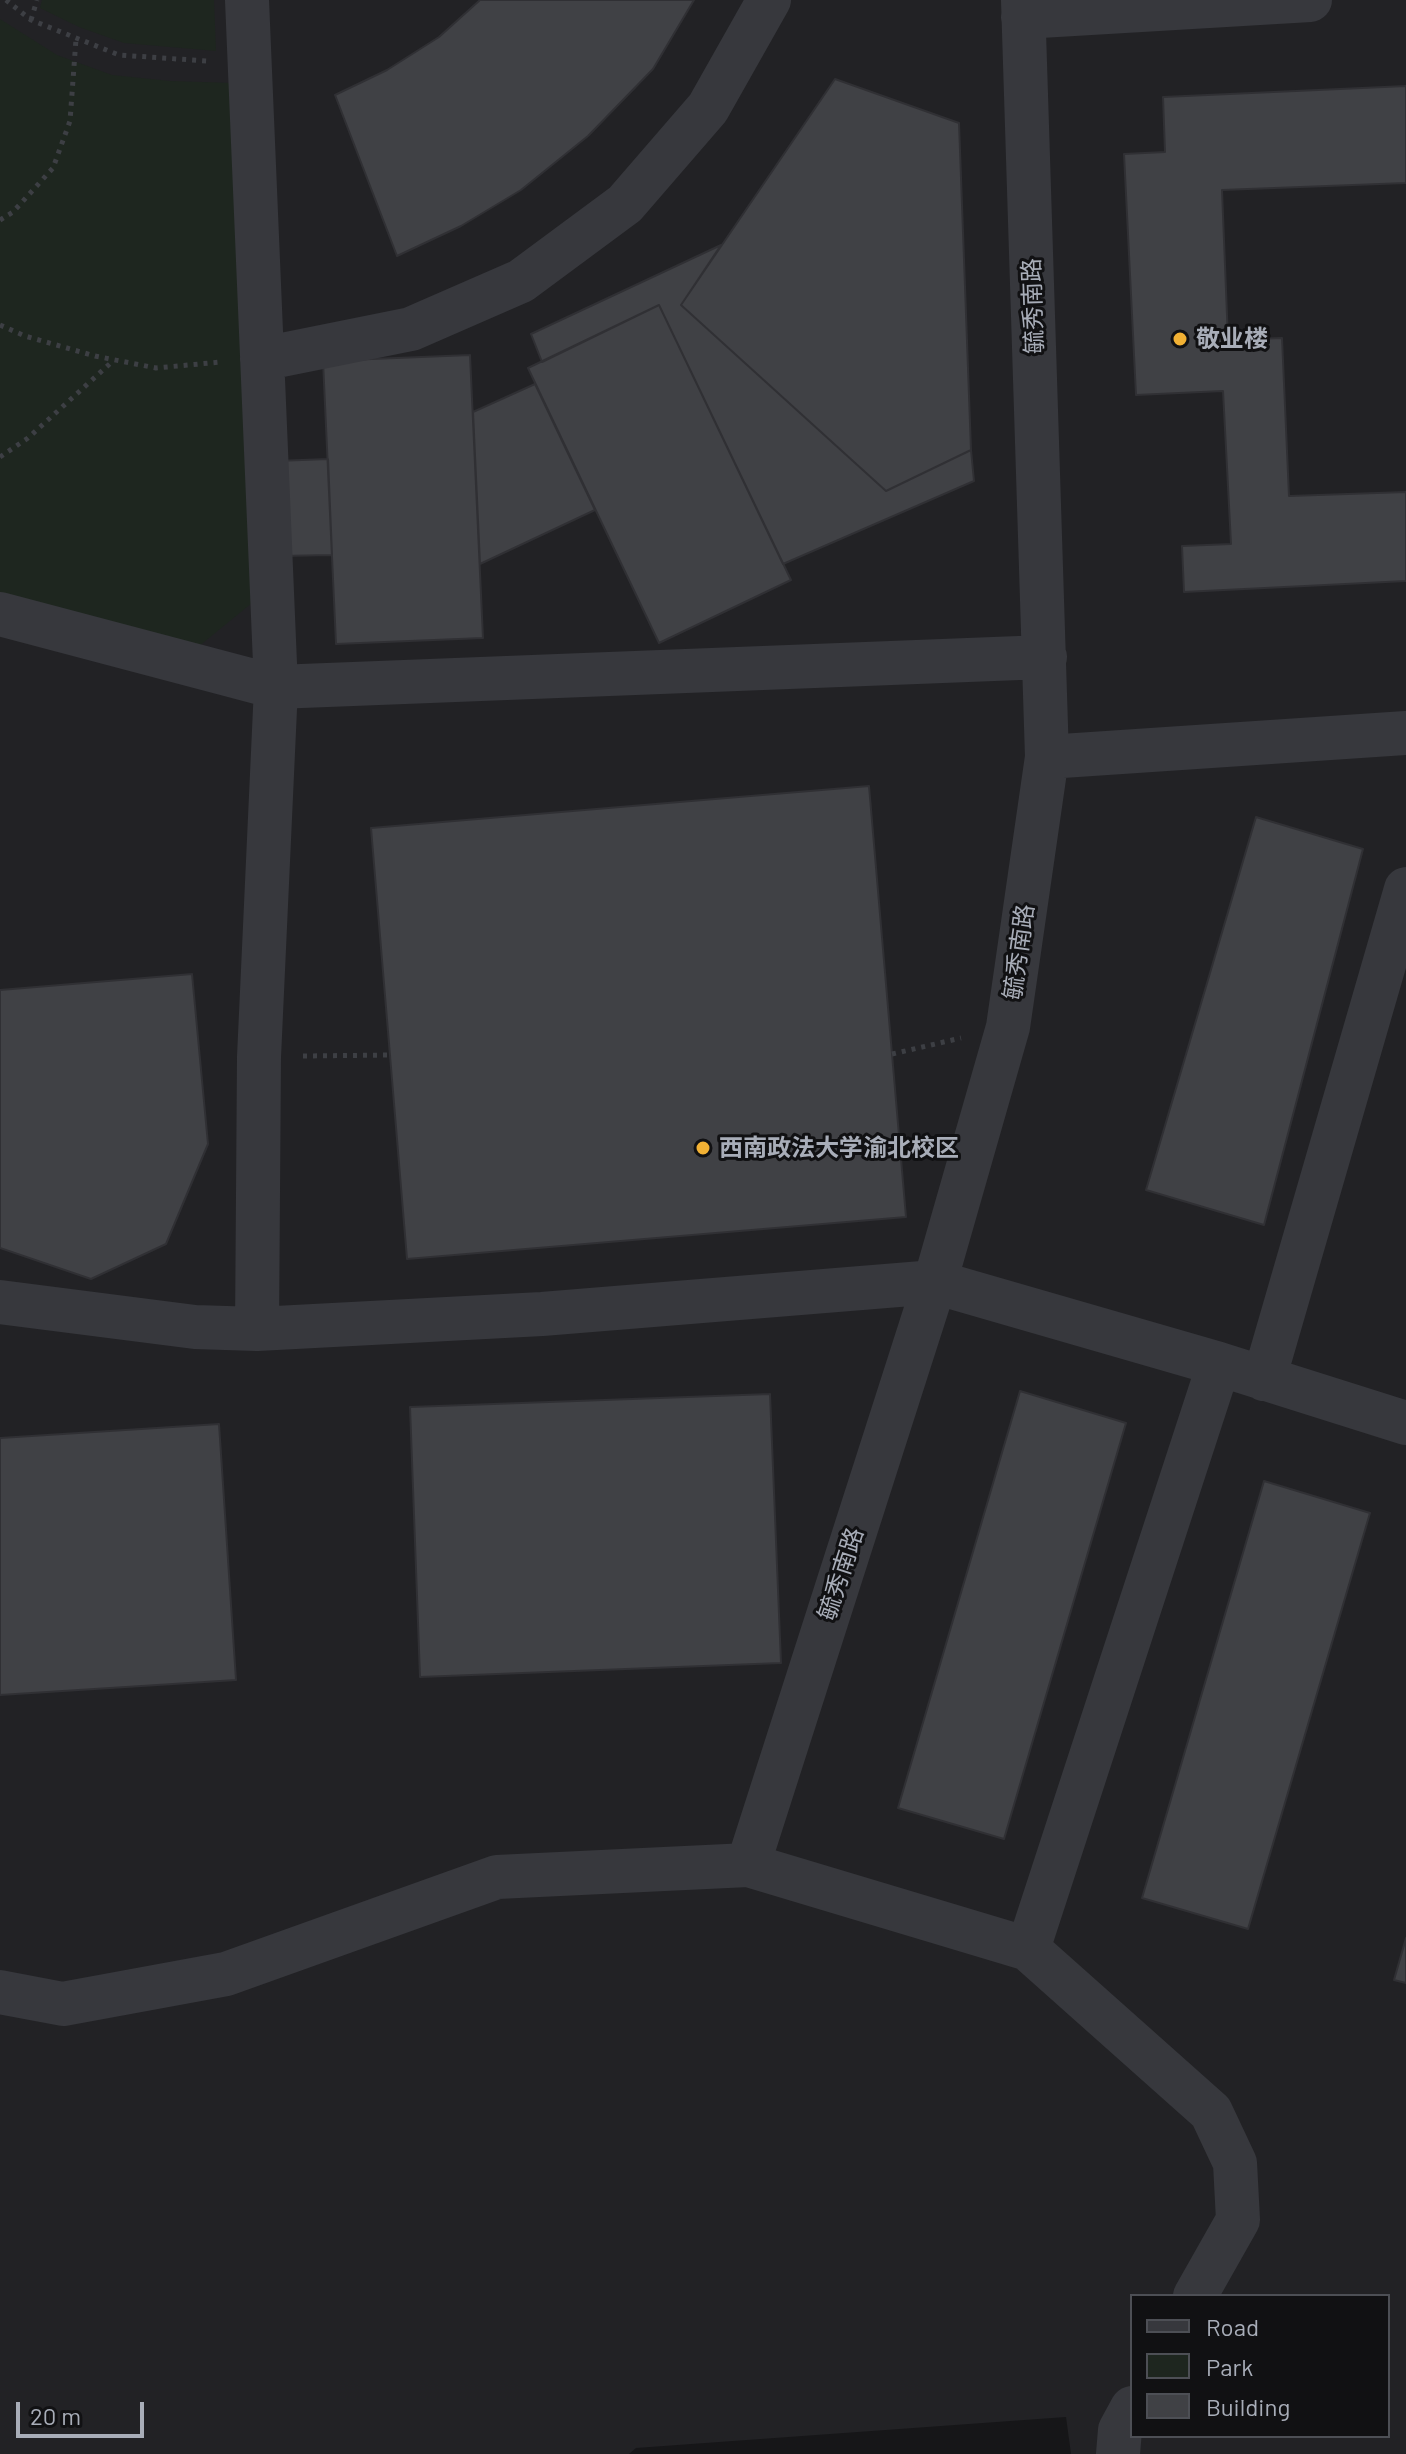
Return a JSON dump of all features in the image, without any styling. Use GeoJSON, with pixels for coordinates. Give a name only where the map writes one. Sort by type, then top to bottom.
{"type":"FeatureCollection","features":[{"type":"Feature","properties":{"kind":"street"},"geometry":{"type":"LineString","coordinates":[[247,0],[276,687],[259,1057],[257,1329]]}},
{"type":"Feature","properties":{"kind":"street"},"geometry":{"type":"LineString","coordinates":[[262,359],[411,329],[521,281],[625,204],[708,108],[769,0]]}},
{"type":"Feature","properties":{"kind":"street"},"geometry":{"type":"LineString","coordinates":[[1023,8],[1310,0]]}},
{"type":"Feature","properties":{"kind":"street","name":"毓秀南路"},"geometry":{"type":"LineString","coordinates":[[748,1865],[935,1282],[1008,1027],[1047,757],[1023,8]]}},
{"type":"Feature","properties":{"kind":"street"},"geometry":{"type":"LineString","coordinates":[[0,614],[276,687],[1045,657]]}},
{"type":"Feature","properties":{"kind":"street"},"geometry":{"type":"LineString","coordinates":[[1047,757],[1406,733]]}},
{"type":"Feature","properties":{"kind":"street"},"geometry":{"type":"LineString","coordinates":[[1264,1379],[1406,889]]}},
{"type":"Feature","properties":{"kind":"street"},"geometry":{"type":"LineString","coordinates":[[0,1302],[195,1327],[257,1329],[542,1314],[935,1282],[1219,1364],[1406,1423]]}},
{"type":"Feature","properties":{"kind":"street"},"geometry":{"type":"LineString","coordinates":[[1028,1949],[1219,1364]]}},
{"type":"Feature","properties":{"kind":"street"},"geometry":{"type":"LineString","coordinates":[[0,1992],[63,2004],[226,1974],[497,1877],[748,1865],[1028,1949],[1211,2112],[1235,2163],[1238,2220],[1196,2294]]}},
{"type":"Feature","properties":{"kind":"street"},"geometry":{"type":"LineString","coordinates":[[1118,2454],[1120,2430],[1130,2412]]}},
{"type":"Feature","properties":{"kind":"path"},"geometry":{"type":"LineString","coordinates":[[6,0],[31,20],[119,55],[193,61],[250,61]]}},
{"type":"Feature","properties":{"kind":"path"},"geometry":{"type":"LineString","coordinates":[[31,20],[37,0]]}},
{"type":"Feature","properties":{"kind":"path"},"geometry":{"type":"LineString","coordinates":[[0,220],[13,212],[53,168],[70,121],[76,38]]}},
{"type":"Feature","properties":{"kind":"path"},"geometry":{"type":"LineString","coordinates":[[0,325],[25,336],[156,368],[262,359]]}},
{"type":"Feature","properties":{"kind":"path"},"geometry":{"type":"LineString","coordinates":[[0,457],[28,438],[114,360]]}},
{"type":"Feature","properties":{"kind":"path"},"geometry":{"type":"LineString","coordinates":[[892,1054],[1008,1027]]}},
{"type":"Feature","properties":{"kind":"path"},"geometry":{"type":"LineString","coordinates":[[259,1057],[390,1055]]}},
{"type":"Feature","properties":{"kind":"shaded area","name":"西南政法大学渝北校区"},"geometry":{"type":"Polygon","coordinates":[[[0,0],[1406,0],[1406,2454],[1071,2454],[1066,2417],[636,2448],[629,2454],[0,2454],[0,0]]]}},
{"type":"Feature","properties":{"kind":"green space"},"geometry":{"type":"Polygon","coordinates":[[[42,0],[214,0],[216,51],[124,43],[79,27],[40,8],[42,0]]]}},
{"type":"Feature","properties":{"kind":"green space"},"geometry":{"type":"Polygon","coordinates":[[[0,19],[57,55],[112,75],[234,83],[252,603],[198,647],[0,599],[0,19]]]}},
{"type":"Feature","properties":{"kind":"building"},"geometry":{"type":"Polygon","coordinates":[[[480,0],[694,0],[653,69],[588,136],[521,190],[461,226],[397,256],[335,95],[387,70],[439,37],[480,0]]]}},
{"type":"Feature","properties":{"kind":"building"},"geometry":{"type":"Polygon","coordinates":[[[835,79],[959,123],[971,450],[886,491],[681,305],[835,79]]]}},
{"type":"Feature","properties":{"kind":"building","name":"敬业楼"},"geometry":{"type":"Polygon","coordinates":[[[1406,86],[1406,183],[1222,190],[1228,340],[1282,338],[1289,496],[1406,492],[1406,581],[1184,592],[1182,546],[1231,544],[1223,391],[1136,395],[1124,154],[1165,152],[1163,97],[1406,86]]]}},
{"type":"Feature","properties":{"kind":"building"},"geometry":{"type":"Polygon","coordinates":[[[721,245],[681,305],[886,491],[971,450],[974,481],[783,564],[659,305],[542,362],[531,334],[721,245]]]}},
{"type":"Feature","properties":{"kind":"building"},"geometry":{"type":"Polygon","coordinates":[[[659,305],[791,580],[659,643],[528,368],[659,305]]]}},
{"type":"Feature","properties":{"kind":"building"},"geometry":{"type":"Polygon","coordinates":[[[470,355],[483,638],[336,644],[323,361],[470,355]]]}},
{"type":"Feature","properties":{"kind":"building"},"geometry":{"type":"Polygon","coordinates":[[[535,384],[595,510],[480,564],[473,412],[535,384]]]}},
{"type":"Feature","properties":{"kind":"building"},"geometry":{"type":"Polygon","coordinates":[[[328,459],[332,555],[281,556],[276,461],[328,459]]]}},
{"type":"Feature","properties":{"kind":"building"},"geometry":{"type":"Polygon","coordinates":[[[869,786],[906,1217],[407,1259],[371,828],[869,786]]]}},
{"type":"Feature","properties":{"kind":"building"},"geometry":{"type":"Polygon","coordinates":[[[1256,817],[1363,849],[1264,1225],[1146,1190],[1256,817]]]}},
{"type":"Feature","properties":{"kind":"building"},"geometry":{"type":"Polygon","coordinates":[[[192,974],[208,1144],[166,1244],[91,1279],[0,1248],[0,990],[192,974]]]}},
{"type":"Feature","properties":{"kind":"building"},"geometry":{"type":"Polygon","coordinates":[[[1020,1391],[1126,1423],[1004,1839],[898,1808],[1020,1391]]]}},
{"type":"Feature","properties":{"kind":"building"},"geometry":{"type":"Polygon","coordinates":[[[770,1394],[781,1663],[420,1677],[410,1407],[770,1394]]]}},
{"type":"Feature","properties":{"kind":"building"},"geometry":{"type":"Polygon","coordinates":[[[219,1424],[236,1680],[0,1695],[0,1438],[219,1424]]]}},
{"type":"Feature","properties":{"kind":"building"},"geometry":{"type":"Polygon","coordinates":[[[1264,1481],[1370,1513],[1248,1929],[1142,1898],[1264,1481]]]}},
{"type":"Feature","properties":{"kind":"building"},"geometry":{"type":"Polygon","coordinates":[[[1406,1938],[1406,1983],[1394,1980],[1406,1938]]]}},
{"type":"Feature","properties":{"kind":"place","name":"敬业楼"},"geometry":{"type":"Point","coordinates":[1180,339]}},
{"type":"Feature","properties":{"kind":"place","name":"西南政法大学渝北校区"},"geometry":{"type":"Point","coordinates":[703,1148]}}]}
